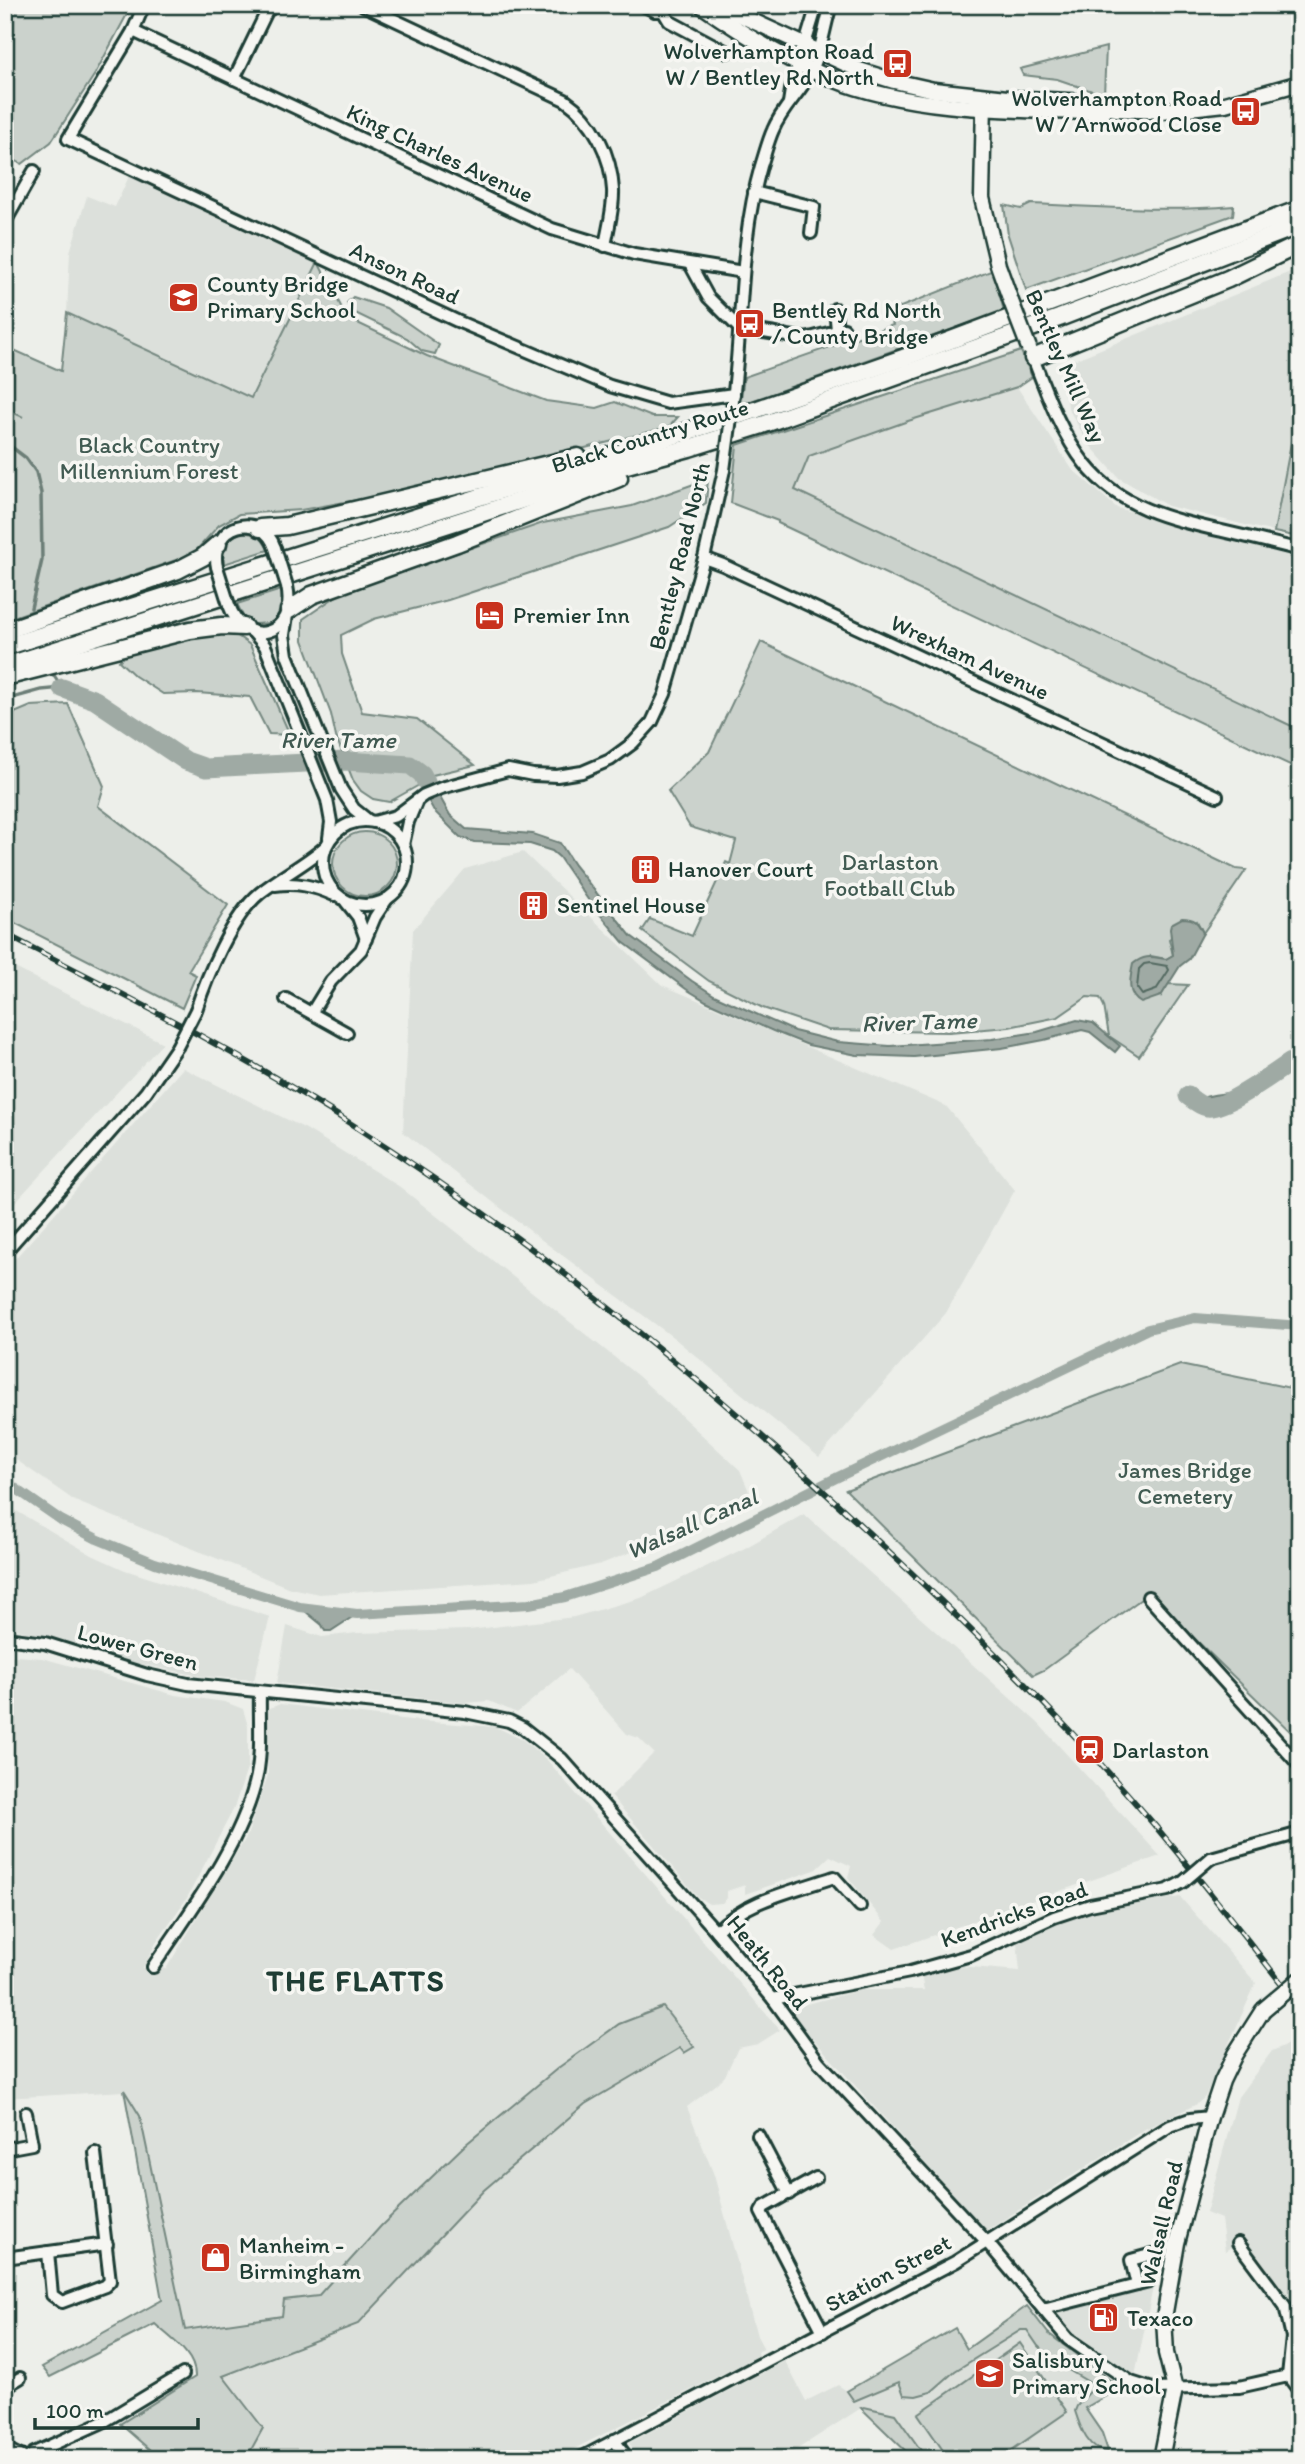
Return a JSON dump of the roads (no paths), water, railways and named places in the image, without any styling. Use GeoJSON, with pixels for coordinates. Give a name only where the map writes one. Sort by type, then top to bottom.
{"type":"FeatureCollection","features":[{"type":"Feature","properties":{"kind":"highway","name":"Black Country Route"},"geometry":{"type":"LineString","coordinates":[[5,647],[643,446],[903,358],[1300,209]]}},
{"type":"Feature","properties":{"kind":"highway","name":"Black Country Route"},"geometry":{"type":"LineString","coordinates":[[5,666],[623,466],[689,448],[896,378],[1300,225]]}},
{"type":"Feature","properties":{"kind":"highway"},"geometry":{"type":"LineString","coordinates":[[1031,353],[1228,279],[1300,244]]}},
{"type":"Feature","properties":{"kind":"highway"},"geometry":{"type":"LineString","coordinates":[[260,528],[287,526],[573,458],[643,446]]}},
{"type":"Feature","properties":{"kind":"highway"},"geometry":{"type":"LineString","coordinates":[[288,613],[312,596],[457,542],[689,448]]}},
{"type":"Feature","properties":{"kind":"highway"},"geometry":{"type":"LineString","coordinates":[[5,631],[178,570],[203,557],[218,544]]}},
{"type":"Feature","properties":{"kind":"highway"},"geometry":{"type":"LineString","coordinates":[[5,677],[190,630],[222,626],[248,629]]}},
{"type":"Feature","properties":{"kind":"main road"},"geometry":{"type":"LineString","coordinates":[[701,5],[739,32],[830,78],[911,100],[984,102],[1088,112],[1116,109],[1162,111],[1200,108],[1248,99],[1300,83]]}},
{"type":"Feature","properties":{"kind":"main road"},"geometry":{"type":"LineString","coordinates":[[718,5],[859,70],[984,102]]}},
{"type":"Feature","properties":{"kind":"main road","name":"Bentley Mill Way"},"geometry":{"type":"LineString","coordinates":[[984,102],[982,183],[985,215],[1012,304],[1031,353]]}},
{"type":"Feature","properties":{"kind":"main road","name":"Walsall Road"},"geometry":{"type":"LineString","coordinates":[[1161,2459],[1175,2389],[1164,2336],[1166,2299],[1177,2243],[1210,2117],[1235,2054],[1264,2010],[1300,1979]]}},
{"type":"Feature","properties":{"kind":"street"},"geometry":{"type":"LineString","coordinates":[[133,31],[145,5]]}},
{"type":"Feature","properties":{"kind":"street"},"geometry":{"type":"LineString","coordinates":[[234,79],[267,11],[276,5]]}},
{"type":"Feature","properties":{"kind":"street"},"geometry":{"type":"LineString","coordinates":[[363,5],[565,100],[581,111],[599,138],[608,164],[613,192],[605,246]]}},
{"type":"Feature","properties":{"kind":"street"},"geometry":{"type":"LineString","coordinates":[[643,5],[654,11],[665,8],[669,21],[727,52]]}},
{"type":"Feature","properties":{"kind":"street"},"geometry":{"type":"LineString","coordinates":[[813,48],[817,5]]}},
{"type":"Feature","properties":{"kind":"street"},"geometry":{"type":"LineString","coordinates":[[813,48],[831,5]]}},
{"type":"Feature","properties":{"kind":"street","name":"King Charles Avenue"},"geometry":{"type":"LineString","coordinates":[[133,31],[552,229],[634,254],[743,272]]}},
{"type":"Feature","properties":{"kind":"street","name":"Anson Road"},"geometry":{"type":"LineString","coordinates":[[133,31],[68,139],[457,321],[610,386],[668,403],[734,398]]}},
{"type":"Feature","properties":{"kind":"street","name":"Bentley Road North"},"geometry":{"type":"LineString","coordinates":[[372,821],[396,816],[429,792],[508,770],[557,776],[582,772],[610,760],[634,743],[652,722],[665,694],[704,558],[724,470],[734,398],[743,272],[754,192],[773,130],[789,103],[799,93],[813,48]]}},
{"type":"Feature","properties":{"kind":"street"},"geometry":{"type":"LineString","coordinates":[[6,215],[34,171]]}},
{"type":"Feature","properties":{"kind":"street"},"geometry":{"type":"LineString","coordinates":[[754,192],[814,207],[811,233]]}},
{"type":"Feature","properties":{"kind":"street"},"geometry":{"type":"LineString","coordinates":[[690,264],[708,297],[739,328],[806,339],[841,330],[835,309]]}},
{"type":"Feature","properties":{"kind":"street","name":"Bentley Mill Way"},"geometry":{"type":"LineString","coordinates":[[1031,353],[1074,449],[1112,491],[1146,511],[1171,519],[1300,550]]}},
{"type":"Feature","properties":{"kind":"street"},"geometry":{"type":"LineString","coordinates":[[312,1012],[331,981],[361,950],[366,939],[375,917],[406,874],[407,864],[403,845],[396,834],[372,821],[349,803],[337,779],[287,655],[284,635],[288,613],[288,586],[269,535],[260,528],[245,526],[231,529],[218,544],[216,554],[217,567],[229,605],[235,618],[265,646],[320,779],[330,811],[323,857],[326,880],[361,923],[366,939]]}},
{"type":"Feature","properties":{"kind":"street","name":"Wrexham Avenue"},"geometry":{"type":"LineString","coordinates":[[704,558],[1217,796]]}},
{"type":"Feature","properties":{"kind":"street"},"geometry":{"type":"LineString","coordinates":[[248,629],[270,631],[277,627],[288,613]]}},
{"type":"Feature","properties":{"kind":"street"},"geometry":{"type":"LineString","coordinates":[[403,845],[418,801]]}},
{"type":"Feature","properties":{"kind":"street"},"geometry":{"type":"LineString","coordinates":[[5,1252],[146,1092],[177,1047],[240,915],[272,885],[307,863],[344,826],[354,822],[372,821]]}},
{"type":"Feature","properties":{"kind":"street"},"geometry":{"type":"LineString","coordinates":[[272,885],[287,883],[311,886],[360,905],[387,899]]}},
{"type":"Feature","properties":{"kind":"street"},"geometry":{"type":"LineString","coordinates":[[286,999],[347,1032]]}},
{"type":"Feature","properties":{"kind":"street"},"geometry":{"type":"LineString","coordinates":[[1148,1597],[1300,1766]]}},
{"type":"Feature","properties":{"kind":"street","name":"Lower Green"},"geometry":{"type":"LineString","coordinates":[[5,1638],[45,1643],[160,1678],[260,1692]]}},
{"type":"Feature","properties":{"kind":"street"},"geometry":{"type":"LineString","coordinates":[[153,1967],[214,1875],[245,1814],[256,1783],[259,1761],[260,1692]]}},
{"type":"Feature","properties":{"kind":"street","name":"Heath Road"},"geometry":{"type":"LineString","coordinates":[[260,1692],[465,1712],[500,1718],[523,1728],[562,1759],[595,1794],[773,1999],[819,2062],[986,2242],[1068,2339],[1131,2382],[1153,2389],[1239,2387],[1288,2376]]}},
{"type":"Feature","properties":{"kind":"street","name":"Kendricks Road"},"geometry":{"type":"LineString","coordinates":[[773,1999],[910,1972],[971,1955],[1054,1917],[1090,1905],[1168,1890],[1183,1882],[1211,1858],[1300,1833]]}},
{"type":"Feature","properties":{"kind":"street"},"geometry":{"type":"LineString","coordinates":[[716,1931],[729,1917],[744,1909],[834,1877],[860,1906]]}},
{"type":"Feature","properties":{"kind":"street"},"geometry":{"type":"LineString","coordinates":[[5,2148],[32,2144],[26,2113]]}},
{"type":"Feature","properties":{"kind":"street","name":"Station Street"},"geometry":{"type":"LineString","coordinates":[[579,2459],[955,2262],[1157,2133],[1191,2119],[1210,2117]]}},
{"type":"Feature","properties":{"kind":"street"},"geometry":{"type":"LineString","coordinates":[[758,2135],[789,2194]]}},
{"type":"Feature","properties":{"kind":"street"},"geometry":{"type":"LineString","coordinates":[[48,2252],[52,2295],[62,2302],[105,2286],[110,2281],[95,2153]]}},
{"type":"Feature","properties":{"kind":"street"},"geometry":{"type":"LineString","coordinates":[[816,2178],[764,2207],[761,2212],[823,2332]]}},
{"type":"Feature","properties":{"kind":"street"},"geometry":{"type":"LineString","coordinates":[[1238,2243],[1285,2306],[1296,2337],[1288,2376],[1300,2392]]}},
{"type":"Feature","properties":{"kind":"street"},"geometry":{"type":"LineString","coordinates":[[5,2258],[107,2244]]}},
{"type":"Feature","properties":{"kind":"street"},"geometry":{"type":"LineString","coordinates":[[1137,2285],[1131,2260],[1153,2254]]}},
{"type":"Feature","properties":{"kind":"street"},"geometry":{"type":"LineString","coordinates":[[1043,2309],[1149,2281]]}},
{"type":"Feature","properties":{"kind":"street"},"geometry":{"type":"LineString","coordinates":[[5,2448],[26,2459],[105,2421],[183,2374]]}},
{"type":"Feature","properties":{"kind":"street"},"geometry":{"type":"LineString","coordinates":[[5,2387],[20,2378]]}},
{"type":"Feature","properties":{"kind":"street"},"geometry":{"type":"LineString","coordinates":[[614,2440],[628,2459]]}},
{"type":"Feature","properties":{"kind":"water"},"geometry":{"type":"Polygon","coordinates":[[[411,759],[421,766],[428,776],[450,815],[466,829],[533,834],[560,843],[574,865],[631,936],[714,995],[794,1031],[838,1042],[890,1046],[992,1039],[1037,1032],[1077,1020],[1093,1023],[1120,1046],[1115,1052],[1090,1032],[1082,1030],[1002,1048],[914,1057],[857,1055],[808,1045],[773,1031],[706,1001],[623,942],[552,851],[530,844],[474,842],[460,837],[434,811],[414,774],[406,769],[411,759]]]}},
{"type":"Feature","properties":{"kind":"water"},"geometry":{"type":"Polygon","coordinates":[[[1182,918],[1196,921],[1203,933],[1189,959],[1180,966],[1161,996],[1141,1003],[1131,991],[1133,964],[1145,957],[1166,959],[1173,955],[1170,928],[1171,924],[1182,918]]]}},
{"type":"Feature","properties":{"kind":"water"},"geometry":{"type":"Polygon","coordinates":[[[1300,1055],[1300,1065],[1283,1070],[1244,1099],[1211,1115],[1184,1101],[1188,1096],[1203,1098],[1236,1091],[1275,1065],[1300,1055]]]}},
{"type":"Feature","properties":{"kind":"water"},"geometry":{"type":"Polygon","coordinates":[[[300,1607],[357,1614],[331,1631],[325,1631],[322,1625],[300,1607]]]}},
{"type":"Feature","properties":{"kind":"waterway","name":"River Tame"},"geometry":{"type":"LineString","coordinates":[[5,442],[26,458],[36,472],[41,493],[42,560],[31,608]]}},
{"type":"Feature","properties":{"kind":"waterway","name":"River Tame"},"geometry":{"type":"LineString","coordinates":[[53,674],[62,688]]}},
{"type":"Feature","properties":{"kind":"waterway"},"geometry":{"type":"LineString","coordinates":[[5,700],[41,690],[62,688]]}},
{"type":"Feature","properties":{"kind":"waterway","name":"River Tame"},"geometry":{"type":"LineString","coordinates":[[62,688],[95,700],[186,761],[206,768],[346,761],[410,765],[422,774],[426,782]]}},
{"type":"Feature","properties":{"kind":"waterway","name":"River Tame"},"geometry":{"type":"LineString","coordinates":[[1188,1096],[1207,1107],[1215,1106],[1237,1097],[1291,1062],[1300,1063]]}},
{"type":"Feature","properties":{"kind":"waterway","name":"Walsall Canal"},"geometry":{"type":"LineString","coordinates":[[5,1481],[61,1520],[97,1539],[155,1563],[300,1607],[357,1614],[529,1604],[565,1597],[658,1567],[838,1477],[1148,1329],[1195,1318],[1300,1326]]}},
{"type":"Feature","properties":{"kind":"railway"},"geometry":{"type":"LineString","coordinates":[[5,934],[227,1050],[356,1127],[488,1217],[678,1364],[858,1523],[969,1628],[1041,1701],[1165,1838],[1300,2007]]}},
{"type":"Feature","properties":{"kind":"place","name":"Wolverhampton Road W / Bentley Rd North"},"geometry":{"type":"Point","coordinates":[897,64]}},
{"type":"Feature","properties":{"kind":"place","name":"Wolverhampton Road W / Arnwood Close"},"geometry":{"type":"Point","coordinates":[1245,111]}},
{"type":"Feature","properties":{"kind":"place","name":"County Bridge Primary School"},"geometry":{"type":"Point","coordinates":[184,297]}},
{"type":"Feature","properties":{"kind":"place","name":"Bentley Rd North / County Bridge"},"geometry":{"type":"Point","coordinates":[749,323]}},
{"type":"Feature","properties":{"kind":"place","name":"Premier Inn"},"geometry":{"type":"Point","coordinates":[490,615]}},
{"type":"Feature","properties":{"kind":"place","name":"Hanover Court"},"geometry":{"type":"Point","coordinates":[645,869]}},
{"type":"Feature","properties":{"kind":"place","name":"Sentinel House"},"geometry":{"type":"Point","coordinates":[534,905]}},
{"type":"Feature","properties":{"kind":"place","name":"Darlaston"},"geometry":{"type":"Point","coordinates":[1089,1750]}},
{"type":"Feature","properties":{"kind":"place","name":"Manheim - Birmingham"},"geometry":{"type":"Point","coordinates":[216,2258]}},
{"type":"Feature","properties":{"kind":"place","name":"Texaco"},"geometry":{"type":"Point","coordinates":[1104,2318]}},
{"type":"Feature","properties":{"kind":"place","name":"Salisbury Primary School"},"geometry":{"type":"Point","coordinates":[989,2373]}},
{"type":"Feature","properties":{"kind":"district","name":"THE FLATTS"},"geometry":{"type":"Point","coordinates":[356,1981]}},
{"type":"Feature","properties":{"kind":"park label","name":"Black Country Millennium Forest"},"geometry":{"type":"Point","coordinates":[149,458]}},
{"type":"Feature","properties":{"kind":"park label","name":"Darlaston Football Club"},"geometry":{"type":"Point","coordinates":[890,875]}},
{"type":"Feature","properties":{"kind":"park label","name":"James Bridge Cemetery"},"geometry":{"type":"Point","coordinates":[1185,1483]}}]}
